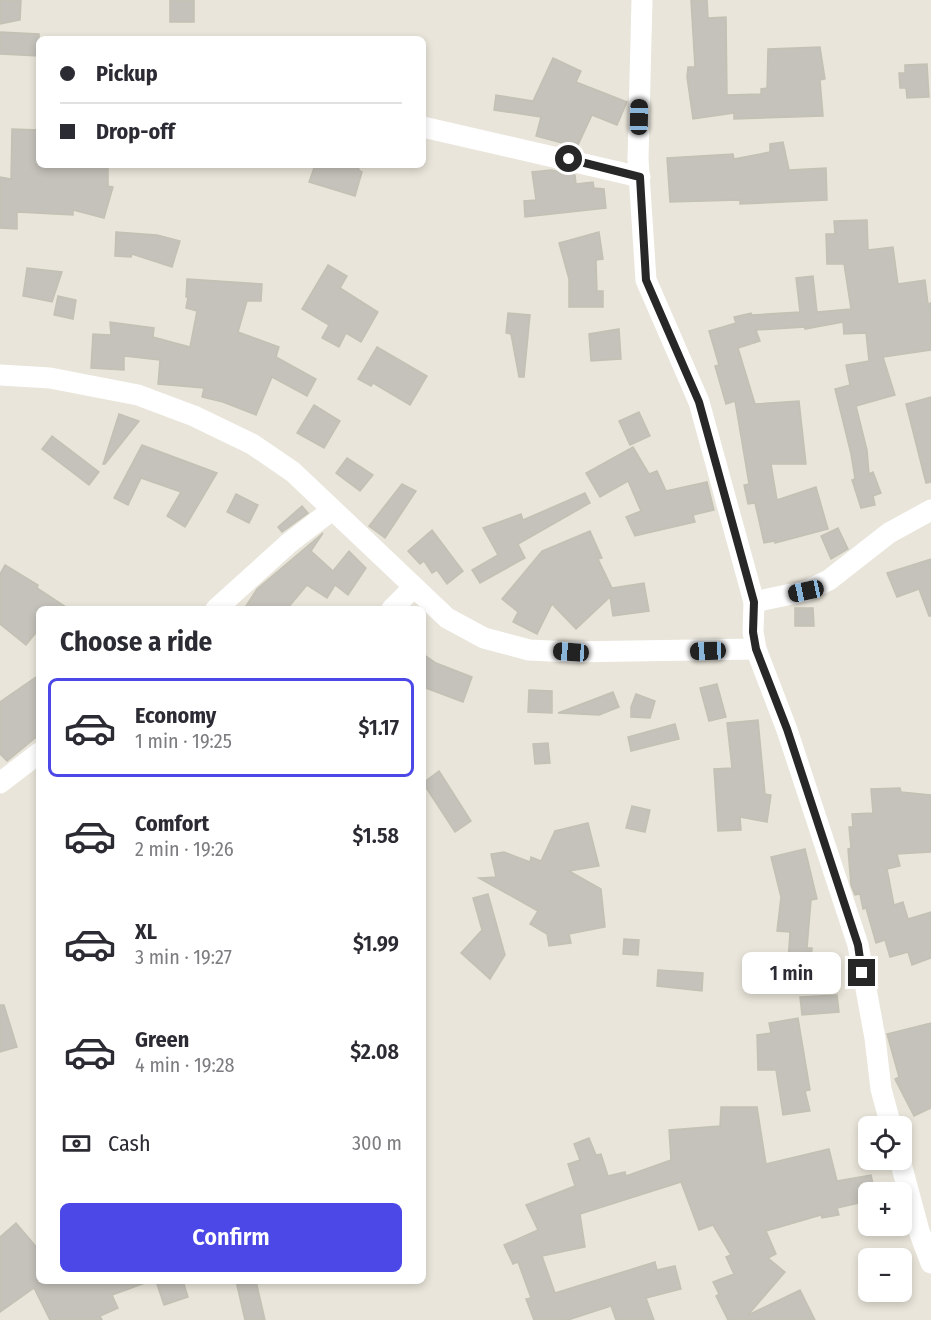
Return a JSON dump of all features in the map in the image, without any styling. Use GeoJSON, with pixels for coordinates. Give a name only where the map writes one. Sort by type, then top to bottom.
{"type":"FeatureCollection","features":[{"type":"Feature","properties":{"kind":"street"},"geometry":{"type":"LineString","coordinates":[[642,0],[640,177],[646,280],[699,402],[754,602],[753,632],[756,649],[787,729],[858,945],[875,1038],[881,1089],[888,1116]]}},
{"type":"Feature","properties":{"kind":"street"},"geometry":{"type":"LineString","coordinates":[[426,128],[640,177]]}},
{"type":"Feature","properties":{"kind":"street"},"geometry":{"type":"LineString","coordinates":[[0,375],[50,378],[138,395],[194,416],[252,444],[293,472],[447,618],[484,638],[529,650],[660,653],[756,649]]}},
{"type":"Feature","properties":{"kind":"street"},"geometry":{"type":"LineString","coordinates":[[219,606],[290,543],[332,510]]}},
{"type":"Feature","properties":{"kind":"street"},"geometry":{"type":"LineString","coordinates":[[754,602],[806,591],[829,580],[888,533],[931,510]]}},
{"type":"Feature","properties":{"kind":"street"},"geometry":{"type":"LineString","coordinates":[[395,606],[413,588]]}},
{"type":"Feature","properties":{"kind":"street"},"geometry":{"type":"LineString","coordinates":[[0,783],[36,755]]}},
{"type":"Feature","properties":{"kind":"street"},"geometry":{"type":"LineString","coordinates":[[903,1170],[919,1231],[931,1263]]}},
{"type":"Feature","properties":{"kind":"building"},"geometry":{"type":"Polygon","coordinates":[[[0,0],[21,0],[20,20],[0,24],[0,0]]]}},
{"type":"Feature","properties":{"kind":"building"},"geometry":{"type":"Polygon","coordinates":[[[170,0],[194,0],[194,22],[170,22],[170,0]]]}},
{"type":"Feature","properties":{"kind":"building"},"geometry":{"type":"Polygon","coordinates":[[[691,0],[707,0],[708,18],[726,17],[727,95],[761,94],[761,89],[767,88],[768,49],[820,47],[825,79],[820,80],[823,116],[734,119],[734,113],[693,119],[687,77],[688,67],[695,67],[691,0]]]}},
{"type":"Feature","properties":{"kind":"building"},"geometry":{"type":"Polygon","coordinates":[[[0,32],[39,34],[36,36],[36,56],[0,54],[0,32]]]}},
{"type":"Feature","properties":{"kind":"building"},"geometry":{"type":"Polygon","coordinates":[[[553,58],[581,71],[576,82],[627,102],[617,125],[592,115],[577,147],[536,136],[541,117],[494,110],[496,95],[533,101],[553,58]]]}},
{"type":"Feature","properties":{"kind":"building"},"geometry":{"type":"Polygon","coordinates":[[[927,64],[929,97],[907,98],[906,88],[900,88],[899,73],[905,73],[905,65],[927,64]]]}},
{"type":"Feature","properties":{"kind":"building"},"geometry":{"type":"Polygon","coordinates":[[[12,129],[36,130],[36,168],[108,168],[108,186],[113,187],[104,218],[73,210],[73,215],[17,212],[17,229],[0,228],[0,177],[11,179],[12,129]]]}},
{"type":"Feature","properties":{"kind":"building"},"geometry":{"type":"Polygon","coordinates":[[[783,142],[789,170],[826,168],[827,200],[740,204],[740,200],[670,202],[667,158],[733,154],[734,159],[770,152],[770,144],[783,142]]]}},
{"type":"Feature","properties":{"kind":"building"},"geometry":{"type":"Polygon","coordinates":[[[314,168],[359,168],[362,172],[355,196],[309,182],[314,168]]]}},
{"type":"Feature","properties":{"kind":"building"},"geometry":{"type":"Polygon","coordinates":[[[551,170],[575,175],[576,184],[593,182],[594,188],[604,189],[606,208],[525,217],[524,201],[536,200],[532,172],[551,170]]]}},
{"type":"Feature","properties":{"kind":"building"},"geometry":{"type":"Polygon","coordinates":[[[867,220],[868,250],[893,247],[898,284],[925,280],[928,304],[931,303],[931,350],[883,357],[895,395],[856,406],[867,450],[869,474],[873,472],[881,493],[873,496],[875,505],[861,508],[852,480],[855,479],[851,454],[835,389],[850,385],[846,365],[869,361],[866,333],[844,334],[843,322],[805,329],[805,327],[756,330],[760,341],[738,348],[755,404],[799,401],[806,464],[771,464],[777,500],[816,487],[828,529],[775,543],[775,541],[764,543],[755,503],[748,504],[744,485],[749,484],[735,401],[726,404],[715,366],[719,365],[709,331],[736,323],[734,317],[751,313],[752,315],[800,312],[796,278],[813,276],[817,312],[851,309],[844,264],[827,264],[826,234],[835,234],[834,221],[867,220]]]}},
{"type":"Feature","properties":{"kind":"building"},"geometry":{"type":"Polygon","coordinates":[[[116,232],[157,235],[180,241],[172,267],[132,254],[131,257],[115,256],[116,232]]]}},
{"type":"Feature","properties":{"kind":"building"},"geometry":{"type":"Polygon","coordinates":[[[599,232],[603,259],[596,260],[597,291],[603,291],[603,307],[569,307],[569,279],[559,243],[599,232]]]}},
{"type":"Feature","properties":{"kind":"building"},"geometry":{"type":"Polygon","coordinates":[[[328,265],[347,276],[340,288],[378,312],[361,342],[346,333],[339,347],[322,338],[329,325],[302,309],[328,265]]]}},
{"type":"Feature","properties":{"kind":"building"},"geometry":{"type":"Polygon","coordinates":[[[27,268],[62,272],[52,302],[23,296],[27,268]]]}},
{"type":"Feature","properties":{"kind":"building"},"geometry":{"type":"Polygon","coordinates":[[[187,279],[262,284],[261,301],[247,301],[238,332],[279,347],[276,357],[316,379],[307,396],[272,377],[256,415],[223,402],[202,397],[204,388],[158,384],[160,360],[124,356],[124,370],[91,368],[93,334],[111,335],[110,322],[154,328],[153,337],[190,347],[197,311],[186,308],[187,279]]]}},
{"type":"Feature","properties":{"kind":"building"},"geometry":{"type":"Polygon","coordinates":[[[58,296],[76,300],[73,319],[54,315],[58,296]]]}},
{"type":"Feature","properties":{"kind":"building"},"geometry":{"type":"Polygon","coordinates":[[[508,313],[530,315],[524,377],[519,377],[511,334],[506,333],[508,313]]]}},
{"type":"Feature","properties":{"kind":"building"},"geometry":{"type":"Polygon","coordinates":[[[619,329],[621,359],[591,361],[589,334],[619,329]]]}},
{"type":"Feature","properties":{"kind":"building"},"geometry":{"type":"Polygon","coordinates":[[[377,347],[427,376],[410,405],[373,383],[371,386],[358,379],[377,347]]]}},
{"type":"Feature","properties":{"kind":"building"},"geometry":{"type":"Polygon","coordinates":[[[931,397],[931,482],[926,483],[906,404],[931,397]]]}},
{"type":"Feature","properties":{"kind":"building"},"geometry":{"type":"Polygon","coordinates":[[[314,405],[340,421],[324,448],[297,433],[314,405]]]}},
{"type":"Feature","properties":{"kind":"building"},"geometry":{"type":"Polygon","coordinates":[[[639,412],[650,436],[630,445],[619,421],[639,412]]]}},
{"type":"Feature","properties":{"kind":"building"},"geometry":{"type":"Polygon","coordinates":[[[119,414],[139,421],[103,464],[119,414]]]}},
{"type":"Feature","properties":{"kind":"building"},"geometry":{"type":"Polygon","coordinates":[[[52,436],[99,472],[89,485],[42,449],[52,436]]]}},
{"type":"Feature","properties":{"kind":"building"},"geometry":{"type":"Polygon","coordinates":[[[142,445],[217,473],[185,527],[167,516],[181,492],[141,478],[128,505],[114,498],[142,445]]]}},
{"type":"Feature","properties":{"kind":"building"},"geometry":{"type":"Polygon","coordinates":[[[633,447],[649,474],[657,471],[666,491],[707,482],[714,510],[693,515],[695,522],[635,536],[626,517],[641,511],[628,481],[600,497],[586,473],[633,447]]]}},
{"type":"Feature","properties":{"kind":"building"},"geometry":{"type":"Polygon","coordinates":[[[347,458],[373,475],[360,491],[336,473],[347,458]]]}},
{"type":"Feature","properties":{"kind":"building"},"geometry":{"type":"Polygon","coordinates":[[[402,484],[416,491],[385,538],[369,526],[402,484]]]}},
{"type":"Feature","properties":{"kind":"building"},"geometry":{"type":"Polygon","coordinates":[[[585,493],[590,503],[518,544],[525,558],[480,583],[472,570],[498,555],[483,528],[521,514],[523,520],[585,493]]]}},
{"type":"Feature","properties":{"kind":"building"},"geometry":{"type":"Polygon","coordinates":[[[236,494],[258,505],[249,523],[227,512],[236,494]]]}},
{"type":"Feature","properties":{"kind":"building"},"geometry":{"type":"Polygon","coordinates":[[[302,506],[308,513],[282,532],[278,527],[302,506]]]}},
{"type":"Feature","properties":{"kind":"building"},"geometry":{"type":"Polygon","coordinates":[[[838,528],[848,549],[831,559],[821,536],[838,528]]]}},
{"type":"Feature","properties":{"kind":"building"},"geometry":{"type":"Polygon","coordinates":[[[432,530],[463,571],[447,584],[437,570],[432,573],[424,561],[420,564],[408,551],[432,530]]]}},
{"type":"Feature","properties":{"kind":"building"},"geometry":{"type":"Polygon","coordinates":[[[590,531],[602,558],[598,559],[612,588],[644,583],[649,611],[613,616],[610,597],[576,629],[552,604],[537,634],[513,622],[518,612],[502,599],[542,551],[590,531]]]}},
{"type":"Feature","properties":{"kind":"building"},"geometry":{"type":"Polygon","coordinates":[[[323,533],[311,551],[333,571],[349,551],[366,568],[348,595],[335,585],[327,598],[307,585],[290,606],[246,606],[257,589],[323,533]]]}},
{"type":"Feature","properties":{"kind":"building"},"geometry":{"type":"Polygon","coordinates":[[[931,559],[931,616],[929,616],[919,589],[897,597],[887,573],[931,559]]]}},
{"type":"Feature","properties":{"kind":"building"},"geometry":{"type":"Polygon","coordinates":[[[5,565],[38,585],[37,588],[64,606],[36,606],[36,633],[26,645],[0,624],[0,574],[5,565]]]}},
{"type":"Feature","properties":{"kind":"building"},"geometry":{"type":"Polygon","coordinates":[[[795,608],[813,608],[814,626],[795,626],[795,608]]]}},
{"type":"Feature","properties":{"kind":"building"},"geometry":{"type":"Polygon","coordinates":[[[426,656],[436,663],[472,677],[463,702],[426,688],[426,656]]]}},
{"type":"Feature","properties":{"kind":"building"},"geometry":{"type":"Polygon","coordinates":[[[36,677],[36,737],[7,761],[0,754],[0,702],[36,677]]]}},
{"type":"Feature","properties":{"kind":"building"},"geometry":{"type":"Polygon","coordinates":[[[717,684],[726,717],[709,721],[700,688],[717,684]]]}},
{"type":"Feature","properties":{"kind":"building"},"geometry":{"type":"Polygon","coordinates":[[[529,690],[552,691],[552,713],[528,712],[529,690]]]}},
{"type":"Feature","properties":{"kind":"building"},"geometry":{"type":"Polygon","coordinates":[[[613,692],[619,707],[599,715],[558,713],[613,692]]]}},
{"type":"Feature","properties":{"kind":"building"},"geometry":{"type":"Polygon","coordinates":[[[636,694],[655,701],[650,718],[631,717],[631,707],[636,694]]]}},
{"type":"Feature","properties":{"kind":"building"},"geometry":{"type":"Polygon","coordinates":[[[758,720],[765,794],[771,795],[767,822],[740,817],[741,830],[718,831],[714,769],[732,768],[727,723],[758,720]]]}},
{"type":"Feature","properties":{"kind":"building"},"geometry":{"type":"Polygon","coordinates":[[[675,724],[679,739],[631,751],[628,737],[675,724]]]}},
{"type":"Feature","properties":{"kind":"building"},"geometry":{"type":"Polygon","coordinates":[[[548,743],[550,763],[535,764],[533,744],[548,743]]]}},
{"type":"Feature","properties":{"kind":"building"},"geometry":{"type":"Polygon","coordinates":[[[439,771],[471,821],[455,832],[426,788],[426,781],[439,771]]]}},
{"type":"Feature","properties":{"kind":"building"},"geometry":{"type":"Polygon","coordinates":[[[900,788],[901,792],[931,795],[931,852],[897,854],[900,866],[887,869],[894,905],[903,902],[908,919],[931,912],[931,958],[912,965],[908,952],[890,957],[885,940],[876,943],[866,908],[863,909],[860,894],[855,895],[851,885],[848,849],[851,848],[849,827],[853,827],[852,814],[873,813],[871,789],[900,788]]]}},
{"type":"Feature","properties":{"kind":"building"},"geometry":{"type":"Polygon","coordinates":[[[632,806],[650,810],[645,832],[626,828],[632,806]]]}},
{"type":"Feature","properties":{"kind":"building"},"geometry":{"type":"Polygon","coordinates":[[[588,823],[599,866],[569,871],[601,889],[605,927],[569,934],[571,943],[549,946],[547,934],[530,924],[538,911],[479,878],[496,877],[491,854],[504,852],[530,862],[531,857],[541,861],[555,831],[588,823]]]}},
{"type":"Feature","properties":{"kind":"building"},"geometry":{"type":"Polygon","coordinates":[[[805,849],[817,899],[811,900],[807,948],[812,948],[810,979],[787,977],[790,932],[777,931],[781,897],[771,857],[805,849]]]}},
{"type":"Feature","properties":{"kind":"building"},"geometry":{"type":"Polygon","coordinates":[[[488,894],[505,955],[490,979],[461,953],[482,930],[473,898],[488,894]]]}},
{"type":"Feature","properties":{"kind":"building"},"geometry":{"type":"Polygon","coordinates":[[[624,939],[639,940],[638,955],[623,954],[624,939]]]}},
{"type":"Feature","properties":{"kind":"building"},"geometry":{"type":"Polygon","coordinates":[[[658,970],[703,973],[702,991],[657,986],[658,970]]]}},
{"type":"Feature","properties":{"kind":"building"},"geometry":{"type":"Polygon","coordinates":[[[837,995],[839,1012],[802,1015],[800,997],[837,995]]]}},
{"type":"Feature","properties":{"kind":"building"},"geometry":{"type":"Polygon","coordinates":[[[0,1005],[4,1005],[17,1047],[0,1052],[0,1005]]]}},
{"type":"Feature","properties":{"kind":"building"},"geometry":{"type":"Polygon","coordinates":[[[798,1018],[810,1090],[805,1091],[810,1111],[783,1115],[776,1070],[758,1070],[757,1035],[771,1033],[769,1023],[798,1018]]]}},
{"type":"Feature","properties":{"kind":"building"},"geometry":{"type":"Polygon","coordinates":[[[931,1023],[931,1108],[914,1116],[895,1079],[899,1077],[887,1034],[931,1023]]]}},
{"type":"Feature","properties":{"kind":"building"},"geometry":{"type":"Polygon","coordinates":[[[721,1107],[757,1107],[766,1164],[829,1149],[837,1181],[871,1175],[873,1182],[858,1182],[858,1203],[837,1208],[839,1215],[822,1218],[821,1215],[766,1231],[776,1254],[768,1258],[785,1272],[748,1315],[800,1290],[815,1320],[728,1320],[716,1296],[719,1294],[713,1282],[734,1274],[726,1257],[731,1255],[713,1225],[699,1230],[681,1182],[580,1214],[585,1247],[542,1256],[555,1293],[655,1262],[657,1270],[675,1266],[681,1289],[646,1298],[654,1320],[616,1320],[611,1306],[568,1320],[534,1320],[526,1299],[531,1298],[518,1262],[513,1264],[504,1245],[538,1230],[526,1205],[575,1186],[568,1164],[580,1160],[574,1144],[589,1138],[596,1155],[601,1154],[608,1176],[625,1172],[626,1176],[671,1160],[669,1130],[720,1126],[721,1107]]]}},
{"type":"Feature","properties":{"kind":"building"},"geometry":{"type":"Polygon","coordinates":[[[16,1223],[36,1246],[36,1284],[142,1284],[112,1295],[118,1308],[100,1316],[102,1320],[50,1320],[34,1288],[0,1312],[0,1237],[16,1223]]]}},
{"type":"Feature","properties":{"kind":"building"},"geometry":{"type":"Polygon","coordinates":[[[157,1284],[184,1284],[188,1297],[164,1305],[157,1284]]]}},
{"type":"Feature","properties":{"kind":"building"},"geometry":{"type":"Polygon","coordinates":[[[237,1284],[257,1284],[265,1320],[245,1320],[237,1284]]]}},
{"type":"Feature","properties":{"kind":"route"},"geometry":{"type":"LineString","coordinates":[[569,159],[640,177],[646,280],[660,307],[671,343],[699,402],[754,602],[753,632],[756,649],[787,729],[858,945],[862,973]]}}]}
